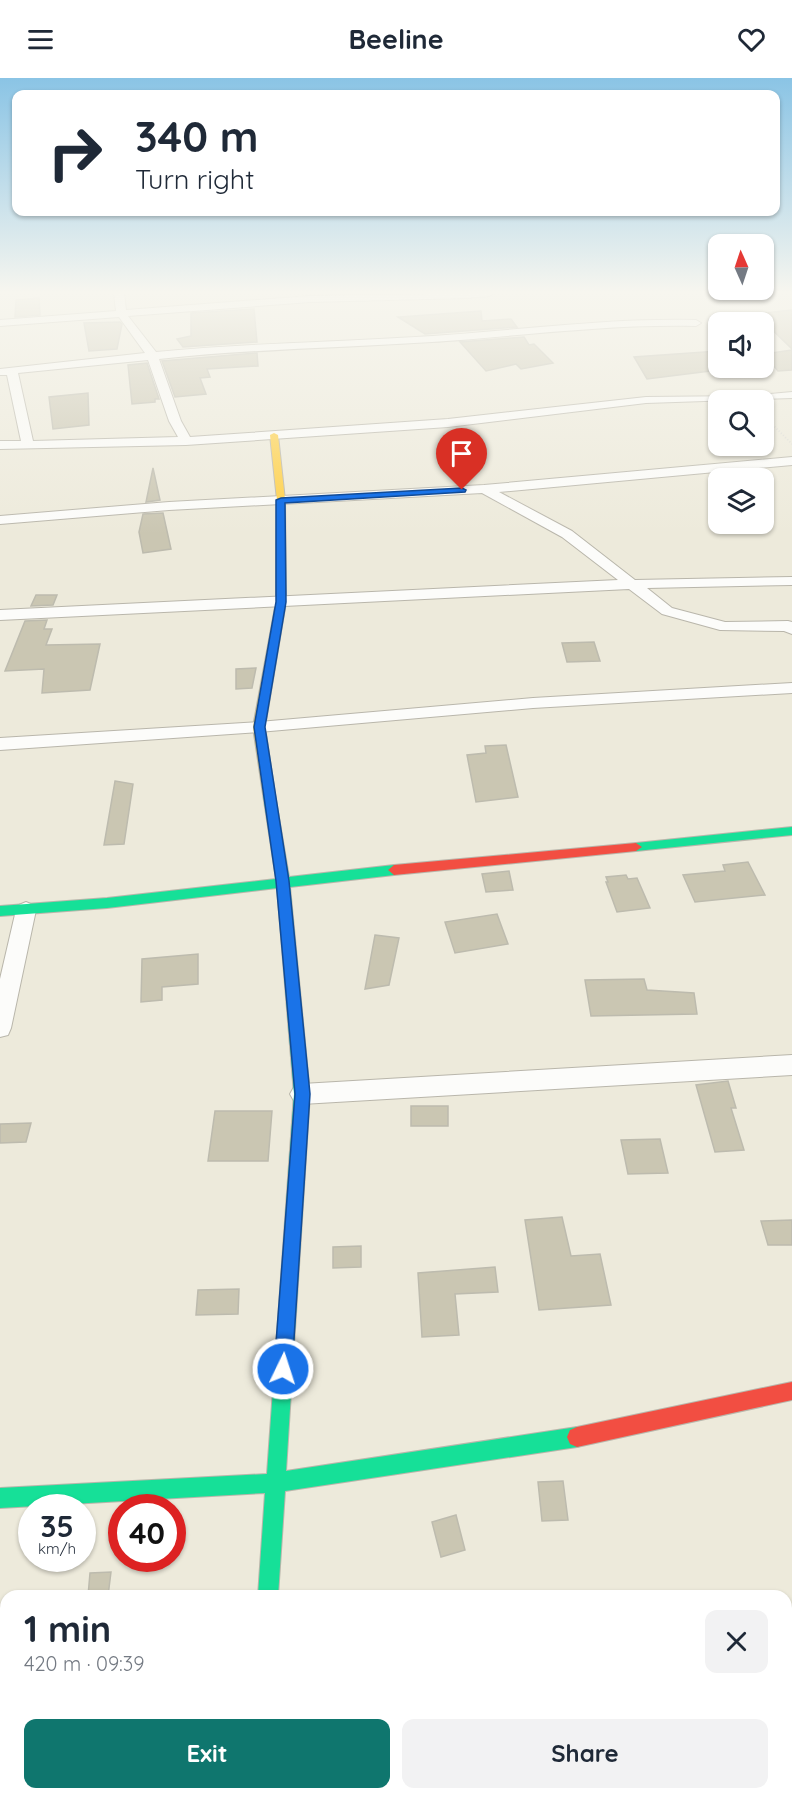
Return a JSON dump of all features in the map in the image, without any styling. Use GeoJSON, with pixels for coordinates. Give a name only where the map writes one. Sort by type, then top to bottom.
{"type":"FeatureCollection","features":[{"type":"Feature","properties":{"kind":"street"},"geometry":{"type":"LineString","coordinates":[[7,373],[28,444]]}},
{"type":"Feature","properties":{"kind":"street"},"geometry":{"type":"LineString","coordinates":[[158,373],[175,421],[186,441]]}},
{"type":"Feature","properties":{"kind":"street"},"geometry":{"type":"LineString","coordinates":[[0,446],[186,441],[447,423],[646,400],[747,399],[792,395]]}},
{"type":"Feature","properties":{"kind":"street"},"geometry":{"type":"LineString","coordinates":[[268,1590],[302,1094],[283,881],[259,727],[281,602],[281,500],[274,435]]}},
{"type":"Feature","properties":{"kind":"street"},"geometry":{"type":"LineString","coordinates":[[0,520],[281,500],[484,489],[792,461]]}},
{"type":"Feature","properties":{"kind":"street"},"geometry":{"type":"LineString","coordinates":[[484,489],[567,534],[667,611],[725,627],[788,626],[792,629]]}},
{"type":"Feature","properties":{"kind":"street"},"geometry":{"type":"LineString","coordinates":[[0,615],[634,584],[792,581]]}},
{"type":"Feature","properties":{"kind":"street"},"geometry":{"type":"LineString","coordinates":[[0,744],[259,727],[533,703],[792,688]]}},
{"type":"Feature","properties":{"kind":"street"},"geometry":{"type":"LineString","coordinates":[[0,911],[87,907],[283,881],[792,831]]}},
{"type":"Feature","properties":{"kind":"street"},"geometry":{"type":"LineString","coordinates":[[0,1028],[26,910]]}},
{"type":"Feature","properties":{"kind":"street"},"geometry":{"type":"LineString","coordinates":[[302,1094],[792,1065]]}},
{"type":"Feature","properties":{"kind":"street"},"geometry":{"type":"LineString","coordinates":[[0,1498],[275,1483],[561,1441],[792,1391]]}},
{"type":"Feature","properties":{"kind":"path"},"geometry":{"type":"LineString","coordinates":[[774,426],[792,444]]}},
{"type":"Feature","properties":{"kind":"building"},"geometry":{"type":"Polygon","coordinates":[[[129,373],[150,373],[159,399],[155,399],[155,402],[132,404],[129,373]]]}},
{"type":"Feature","properties":{"kind":"building"},"geometry":{"type":"Polygon","coordinates":[[[166,373],[209,373],[210,377],[200,378],[206,394],[175,397],[166,373]]]}},
{"type":"Feature","properties":{"kind":"building"},"geometry":{"type":"Polygon","coordinates":[[[644,373],[691,373],[647,379],[644,373]]]}},
{"type":"Feature","properties":{"kind":"building"},"geometry":{"type":"Polygon","coordinates":[[[88,393],[89,425],[53,429],[49,397],[88,393]]]}},
{"type":"Feature","properties":{"kind":"building"},"geometry":{"type":"Polygon","coordinates":[[[153,468],[160,500],[146,502],[153,468]]]}},
{"type":"Feature","properties":{"kind":"building"},"geometry":{"type":"Polygon","coordinates":[[[163,513],[171,549],[143,553],[139,532],[143,514],[163,513]]]}},
{"type":"Feature","properties":{"kind":"building"},"geometry":{"type":"Polygon","coordinates":[[[36,595],[57,595],[53,605],[31,606],[36,595]]]}},
{"type":"Feature","properties":{"kind":"building"},"geometry":{"type":"Polygon","coordinates":[[[47,620],[44,629],[52,629],[46,645],[100,644],[90,690],[42,693],[44,669],[5,671],[25,621],[47,620]]]}},
{"type":"Feature","properties":{"kind":"building"},"geometry":{"type":"Polygon","coordinates":[[[594,642],[600,661],[567,662],[562,643],[594,642]]]}},
{"type":"Feature","properties":{"kind":"building"},"geometry":{"type":"Polygon","coordinates":[[[256,668],[252,688],[236,689],[236,669],[256,668]]]}},
{"type":"Feature","properties":{"kind":"building"},"geometry":{"type":"Polygon","coordinates":[[[506,745],[518,797],[476,802],[467,755],[486,753],[485,746],[506,745]]]}},
{"type":"Feature","properties":{"kind":"building"},"geometry":{"type":"Polygon","coordinates":[[[115,781],[133,784],[124,844],[104,845],[115,781]]]}},
{"type":"Feature","properties":{"kind":"building"},"geometry":{"type":"Polygon","coordinates":[[[748,862],[765,895],[695,902],[683,875],[725,871],[723,865],[748,862]]]}},
{"type":"Feature","properties":{"kind":"building"},"geometry":{"type":"Polygon","coordinates":[[[509,871],[513,890],[486,892],[482,874],[509,871]]]}},
{"type":"Feature","properties":{"kind":"building"},"geometry":{"type":"Polygon","coordinates":[[[626,875],[628,879],[637,878],[650,908],[617,912],[606,877],[626,875]]]}},
{"type":"Feature","properties":{"kind":"building"},"geometry":{"type":"Polygon","coordinates":[[[497,914],[508,944],[455,953],[445,922],[497,914]]]}},
{"type":"Feature","properties":{"kind":"building"},"geometry":{"type":"Polygon","coordinates":[[[375,935],[399,938],[389,985],[365,989],[375,935]]]}},
{"type":"Feature","properties":{"kind":"building"},"geometry":{"type":"Polygon","coordinates":[[[198,954],[198,984],[162,987],[162,1000],[141,1002],[142,959],[198,954]]]}},
{"type":"Feature","properties":{"kind":"building"},"geometry":{"type":"Polygon","coordinates":[[[644,979],[647,990],[694,993],[697,1014],[591,1016],[585,980],[644,979]]]}},
{"type":"Feature","properties":{"kind":"building"},"geometry":{"type":"Polygon","coordinates":[[[728,1081],[736,1108],[731,1108],[744,1150],[715,1152],[696,1085],[728,1081]]]}},
{"type":"Feature","properties":{"kind":"building"},"geometry":{"type":"Polygon","coordinates":[[[411,1106],[448,1106],[448,1126],[411,1126],[411,1106]]]}},
{"type":"Feature","properties":{"kind":"building"},"geometry":{"type":"Polygon","coordinates":[[[215,1111],[272,1111],[268,1161],[208,1161],[215,1111]]]}},
{"type":"Feature","properties":{"kind":"building"},"geometry":{"type":"Polygon","coordinates":[[[31,1123],[26,1142],[0,1143],[0,1124],[31,1123]]]}},
{"type":"Feature","properties":{"kind":"building"},"geometry":{"type":"Polygon","coordinates":[[[660,1139],[668,1173],[628,1174],[621,1140],[660,1139]]]}},
{"type":"Feature","properties":{"kind":"building"},"geometry":{"type":"Polygon","coordinates":[[[562,1217],[571,1256],[600,1254],[611,1305],[539,1310],[525,1220],[562,1217]]]}},
{"type":"Feature","properties":{"kind":"building"},"geometry":{"type":"Polygon","coordinates":[[[792,1220],[792,1245],[768,1245],[761,1221],[792,1220]]]}},
{"type":"Feature","properties":{"kind":"building"},"geometry":{"type":"Polygon","coordinates":[[[361,1246],[361,1267],[333,1268],[333,1247],[361,1246]]]}},
{"type":"Feature","properties":{"kind":"building"},"geometry":{"type":"Polygon","coordinates":[[[495,1267],[498,1292],[455,1294],[459,1335],[422,1337],[418,1273],[495,1267]]]}},
{"type":"Feature","properties":{"kind":"building"},"geometry":{"type":"Polygon","coordinates":[[[239,1289],[238,1314],[196,1315],[198,1290],[239,1289]]]}},
{"type":"Feature","properties":{"kind":"building"},"geometry":{"type":"Polygon","coordinates":[[[563,1481],[568,1520],[542,1521],[538,1482],[563,1481]]]}},
{"type":"Feature","properties":{"kind":"building"},"geometry":{"type":"Polygon","coordinates":[[[456,1515],[465,1550],[441,1557],[432,1522],[456,1515]]]}},
{"type":"Feature","properties":{"kind":"building"},"geometry":{"type":"Polygon","coordinates":[[[111,1572],[109,1590],[89,1590],[90,1573],[111,1572]]]}},
{"type":"Feature","properties":{"kind":"traffic: fast"},"geometry":{"type":"LineString","coordinates":[[268,1590],[302,1094],[283,881],[269,794]]}},
{"type":"Feature","properties":{"kind":"traffic: fast"},"geometry":{"type":"LineString","coordinates":[[636,847],[792,831]]}},
{"type":"Feature","properties":{"kind":"traffic: fast"},"geometry":{"type":"LineString","coordinates":[[0,911],[107,903],[394,870]]}},
{"type":"Feature","properties":{"kind":"traffic: fast"},"geometry":{"type":"LineString","coordinates":[[0,1498],[275,1483],[577,1437]]}},
{"type":"Feature","properties":{"kind":"traffic: slow"},"geometry":{"type":"LineString","coordinates":[[269,794],[259,727],[281,602],[281,500],[274,435]]}},
{"type":"Feature","properties":{"kind":"traffic: jam"},"geometry":{"type":"LineString","coordinates":[[394,870],[636,847]]}},
{"type":"Feature","properties":{"kind":"traffic: jam"},"geometry":{"type":"LineString","coordinates":[[577,1437],[792,1391]]}},
{"type":"Feature","properties":{"kind":"route"},"geometry":{"type":"LineString","coordinates":[[283,1369],[302,1094],[283,881],[259,727],[281,602],[281,500],[462,490]]}}]}
